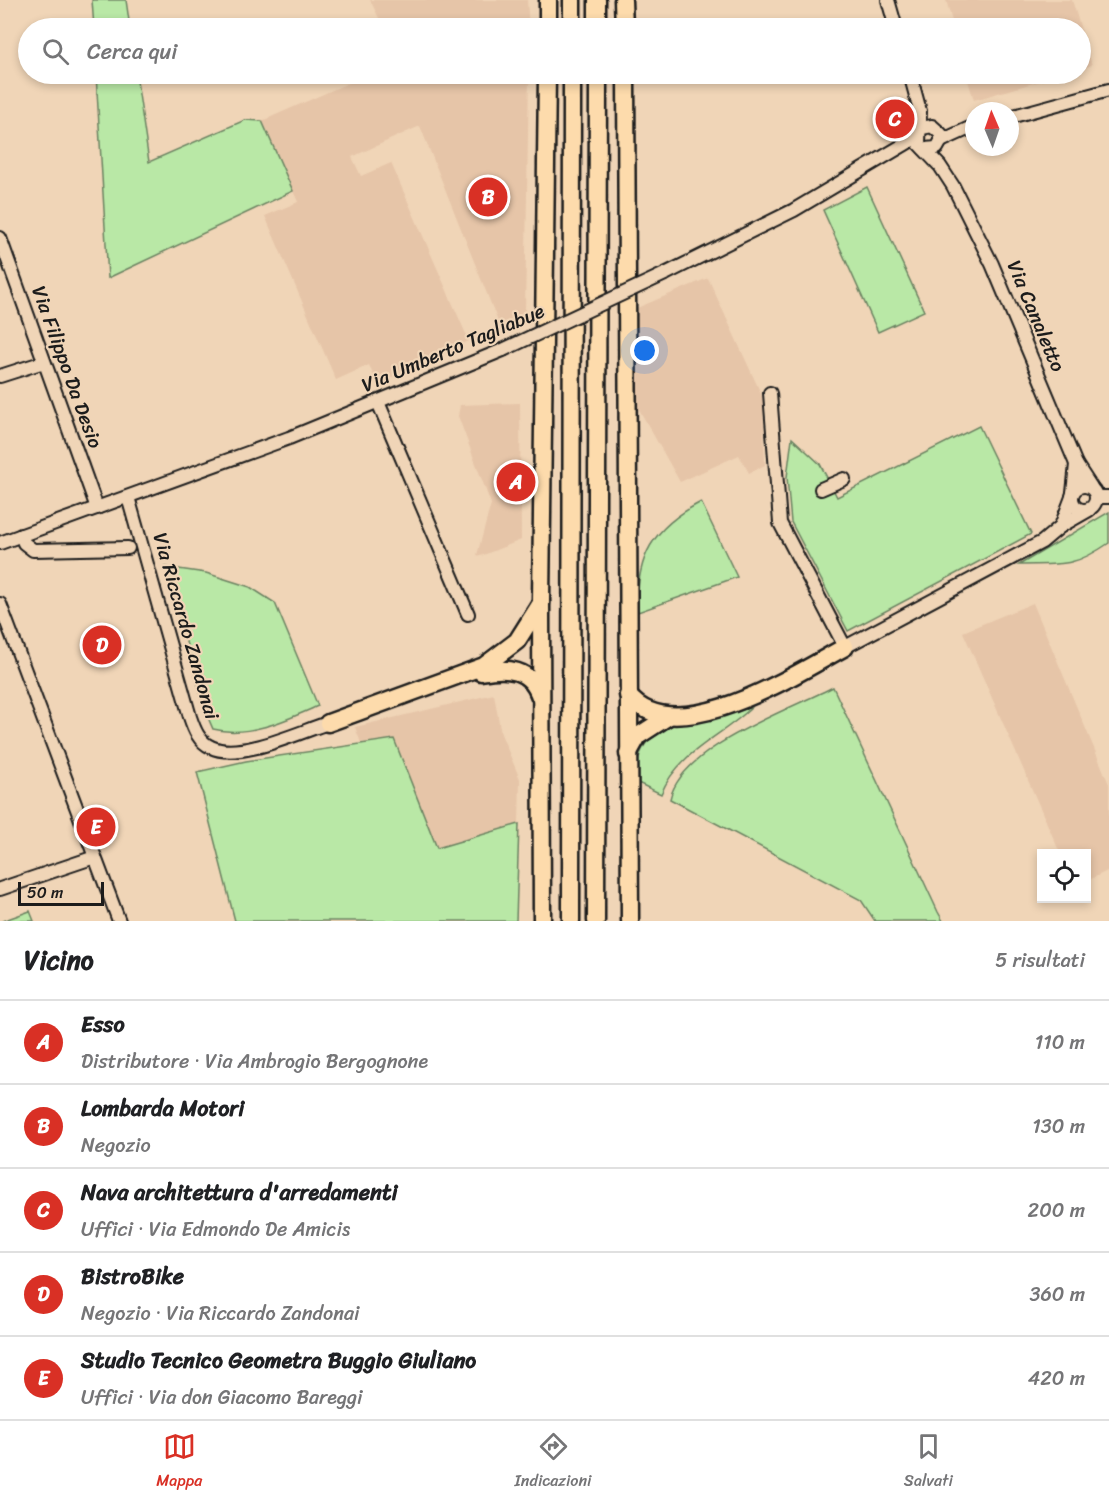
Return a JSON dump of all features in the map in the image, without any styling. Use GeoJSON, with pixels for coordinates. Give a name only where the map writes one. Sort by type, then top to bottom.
{"type":"FeatureCollection","features":[{"type":"Feature","properties":{"kind":"highway"},"geometry":{"type":"LineString","coordinates":[[548,0],[548,18]]}},
{"type":"Feature","properties":{"kind":"highway"},"geometry":{"type":"LineString","coordinates":[[572,18],[573,0]]}},
{"type":"Feature","properties":{"kind":"highway"},"geometry":{"type":"LineString","coordinates":[[597,0],[597,18]]}},
{"type":"Feature","properties":{"kind":"highway"},"geometry":{"type":"LineString","coordinates":[[623,0],[624,18]]}},
{"type":"Feature","properties":{"kind":"highway"},"geometry":{"type":"LineString","coordinates":[[542,921],[541,602],[547,84]]}},
{"type":"Feature","properties":{"kind":"highway"},"geometry":{"type":"LineString","coordinates":[[571,921],[572,84]]}},
{"type":"Feature","properties":{"kind":"highway"},"geometry":{"type":"LineString","coordinates":[[596,921],[598,84]]}},
{"type":"Feature","properties":{"kind":"highway"},"geometry":{"type":"LineString","coordinates":[[626,84],[630,921]]}},
{"type":"Feature","properties":{"kind":"highway"},"geometry":{"type":"LineString","coordinates":[[463,676],[499,656],[517,641],[541,602]]}},
{"type":"Feature","properties":{"kind":"highway"},"geometry":{"type":"LineString","coordinates":[[628,695],[636,706],[651,713],[669,716],[738,704],[845,647]]}},
{"type":"Feature","properties":{"kind":"highway"},"geometry":{"type":"LineString","coordinates":[[328,723],[463,676],[507,668],[525,674],[537,687],[542,705]]}},
{"type":"Feature","properties":{"kind":"highway"},"geometry":{"type":"LineString","coordinates":[[628,755],[638,736],[669,716]]}},
{"type":"Feature","properties":{"kind":"street"},"geometry":{"type":"LineString","coordinates":[[888,0],[893,18]]}},
{"type":"Feature","properties":{"kind":"street"},"geometry":{"type":"LineString","coordinates":[[913,84],[918,105],[920,141]]}},
{"type":"Feature","properties":{"kind":"street"},"geometry":{"type":"LineString","coordinates":[[1019,115],[1109,90]]}},
{"type":"Feature","properties":{"kind":"street","name":"Via Canaletto"},"geometry":{"type":"LineString","coordinates":[[918,105],[935,127],[953,186]]}},
{"type":"Feature","properties":{"kind":"street"},"geometry":{"type":"LineString","coordinates":[[920,141],[922,128],[965,127]]}},
{"type":"Feature","properties":{"kind":"street"},"geometry":{"type":"LineString","coordinates":[[920,141],[933,150],[941,142],[965,130]]}},
{"type":"Feature","properties":{"kind":"street","name":"Via Canaletto"},"geometry":{"type":"LineString","coordinates":[[920,141],[953,186],[992,264],[1076,464],[1099,494]]}},
{"type":"Feature","properties":{"kind":"street","name":"Via Umberto Tagliabue"},"geometry":{"type":"LineString","coordinates":[[8,541],[289,438],[503,350],[762,227],[893,153],[920,141]]}},
{"type":"Feature","properties":{"kind":"street","name":"Via Filippo Da Desio"},"geometry":{"type":"LineString","coordinates":[[0,238],[97,508]]}},
{"type":"Feature","properties":{"kind":"street"},"geometry":{"type":"LineString","coordinates":[[0,375],[44,362]]}},
{"type":"Feature","properties":{"kind":"street"},"geometry":{"type":"LineString","coordinates":[[770,393],[780,523],[845,647],[1042,542],[1061,526],[1089,510],[1095,505],[1099,494],[1082,485],[1072,495],[1077,508],[1089,510]]}},
{"type":"Feature","properties":{"kind":"street"},"geometry":{"type":"LineString","coordinates":[[378,402],[468,615]]}},
{"type":"Feature","properties":{"kind":"street","name":"Via Canaletto"},"geometry":{"type":"LineString","coordinates":[[1061,526],[1072,495],[1076,464]]}},
{"type":"Feature","properties":{"kind":"street"},"geometry":{"type":"LineString","coordinates":[[821,489],[844,478]]}},
{"type":"Feature","properties":{"kind":"street","name":"Via Riccardo Zandonai"},"geometry":{"type":"LineString","coordinates":[[128,497],[190,717],[199,738],[211,747],[236,751],[328,723]]}},
{"type":"Feature","properties":{"kind":"street"},"geometry":{"type":"LineString","coordinates":[[8,541],[33,550],[128,548]]}},
{"type":"Feature","properties":{"kind":"street"},"geometry":{"type":"LineString","coordinates":[[0,604],[119,921]]}},
{"type":"Feature","properties":{"kind":"street"},"geometry":{"type":"LineString","coordinates":[[0,889],[95,857]]}},
{"type":"Feature","properties":{"kind":"shaded area"},"geometry":{"type":"Polygon","coordinates":[[[370,0],[527,0],[528,18],[379,18],[370,0]]]}},
{"type":"Feature","properties":{"kind":"shaded area"},"geometry":{"type":"Polygon","coordinates":[[[946,0],[1072,0],[1078,18],[951,18],[946,0]]]}},
{"type":"Feature","properties":{"kind":"shaded area"},"geometry":{"type":"Polygon","coordinates":[[[346,84],[529,84],[525,314],[499,324],[420,126],[352,157],[361,176],[391,163],[469,341],[377,384],[369,365],[336,380],[265,216],[298,202],[262,121],[346,84]]]}},
{"type":"Feature","properties":{"kind":"shaded area"},"geometry":{"type":"Polygon","coordinates":[[[969,84],[1029,84],[974,100],[969,84]]]}},
{"type":"Feature","properties":{"kind":"shaded area"},"geometry":{"type":"Polygon","coordinates":[[[708,278],[763,398],[765,465],[749,473],[739,455],[680,482],[636,404],[637,308],[708,278]]]}},
{"type":"Feature","properties":{"kind":"shaded area"},"geometry":{"type":"Polygon","coordinates":[[[520,403],[521,540],[481,556],[477,555],[491,504],[458,416],[460,405],[520,403]]]}},
{"type":"Feature","properties":{"kind":"shaded area"},"geometry":{"type":"Polygon","coordinates":[[[1033,603],[1109,784],[1109,870],[1091,879],[1091,849],[1058,849],[963,632],[1033,603]]]}},
{"type":"Feature","properties":{"kind":"shaded area"},"geometry":{"type":"Polygon","coordinates":[[[494,694],[501,734],[520,779],[519,824],[437,848],[394,740],[361,743],[355,727],[494,694]]]}},
{"type":"Feature","properties":{"kind":"green space"},"geometry":{"type":"Polygon","coordinates":[[[92,0],[126,0],[129,18],[93,18],[92,0]]]}},
{"type":"Feature","properties":{"kind":"green space"},"geometry":{"type":"Polygon","coordinates":[[[97,84],[137,84],[149,162],[245,120],[262,121],[293,191],[108,278],[97,84]]]}},
{"type":"Feature","properties":{"kind":"green space"},"geometry":{"type":"Polygon","coordinates":[[[867,187],[924,311],[878,332],[823,210],[867,187]]]}},
{"type":"Feature","properties":{"kind":"green space"},"geometry":{"type":"Polygon","coordinates":[[[979,426],[1031,534],[848,631],[791,522],[787,477],[792,438],[820,464],[837,497],[979,426]]]}},
{"type":"Feature","properties":{"kind":"green space"},"geometry":{"type":"Polygon","coordinates":[[[701,502],[737,577],[638,612],[640,575],[650,546],[670,522],[701,502]]]}},
{"type":"Feature","properties":{"kind":"green space"},"geometry":{"type":"Polygon","coordinates":[[[1109,512],[1109,543],[1097,551],[1066,563],[1019,565],[1109,512]]]}},
{"type":"Feature","properties":{"kind":"green space"},"geometry":{"type":"Polygon","coordinates":[[[165,567],[206,573],[250,587],[275,603],[318,706],[280,722],[254,729],[227,731],[213,729],[206,713],[165,567]]]}},
{"type":"Feature","properties":{"kind":"green space"},"geometry":{"type":"Polygon","coordinates":[[[833,687],[943,921],[875,921],[861,900],[670,799],[678,780],[694,763],[715,747],[739,732],[833,687]]]}},
{"type":"Feature","properties":{"kind":"green space"},"geometry":{"type":"Polygon","coordinates":[[[751,708],[689,756],[669,779],[661,794],[636,782],[637,766],[642,750],[660,731],[690,720],[751,708]]]}},
{"type":"Feature","properties":{"kind":"green space"},"geometry":{"type":"Polygon","coordinates":[[[394,739],[437,848],[519,824],[516,921],[235,921],[197,772],[246,761],[394,739]]]}},
{"type":"Feature","properties":{"kind":"green space"},"geometry":{"type":"Polygon","coordinates":[[[30,911],[34,921],[2,921],[30,911]]]}},
{"type":"Feature","properties":{"kind":"place","name":"Nava architettura d'arredamenti"},"geometry":{"type":"Point","coordinates":[895,119]}},
{"type":"Feature","properties":{"kind":"place","name":"Lombarda Motori"},"geometry":{"type":"Point","coordinates":[488,197]}},
{"type":"Feature","properties":{"kind":"place","name":"Esso"},"geometry":{"type":"Point","coordinates":[516,482]}},
{"type":"Feature","properties":{"kind":"place","name":"BistroBike"},"geometry":{"type":"Point","coordinates":[102,645]}},
{"type":"Feature","properties":{"kind":"place","name":"Studio Tecnico Geometra Buggio Giuliano"},"geometry":{"type":"Point","coordinates":[96,827]}}]}
